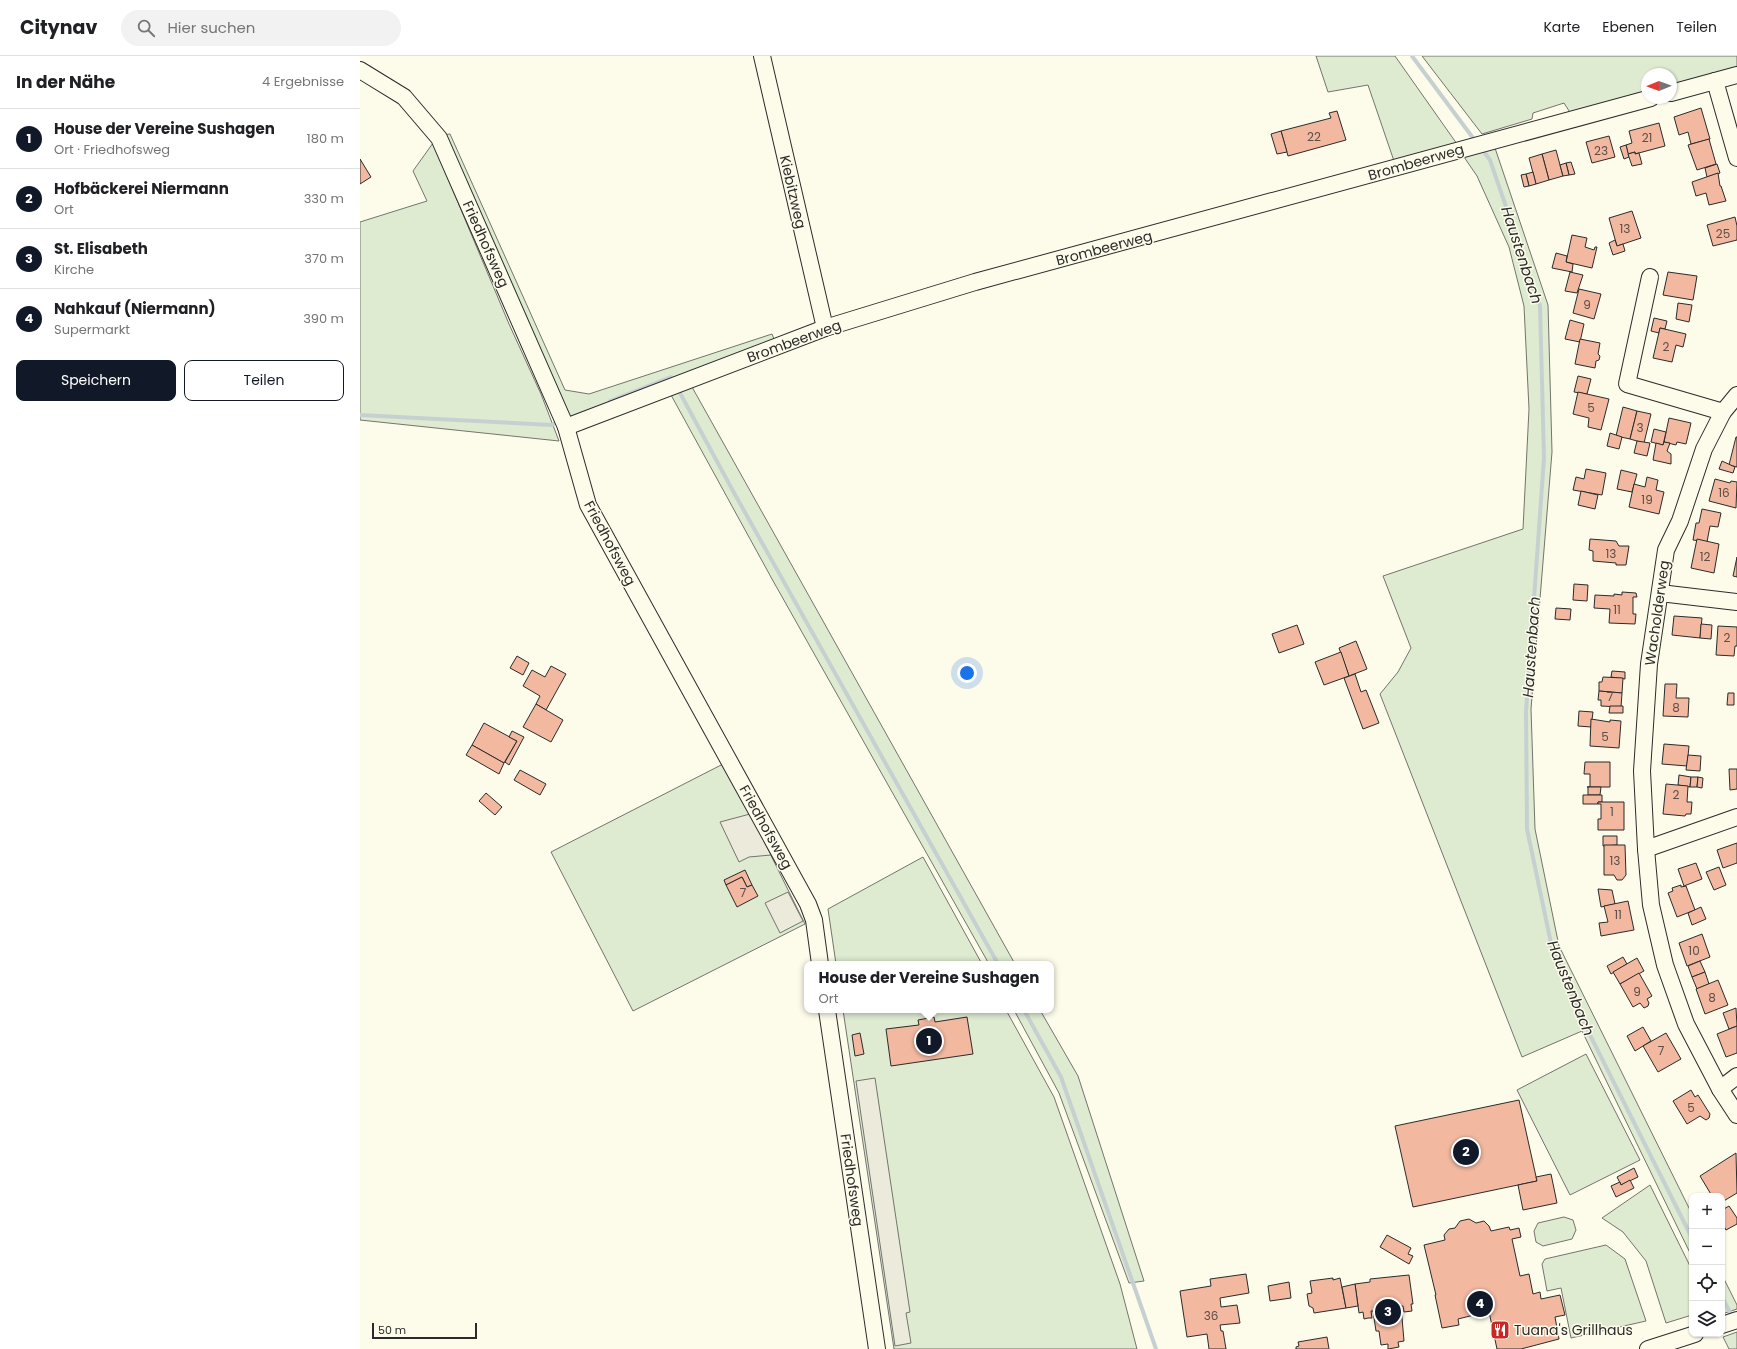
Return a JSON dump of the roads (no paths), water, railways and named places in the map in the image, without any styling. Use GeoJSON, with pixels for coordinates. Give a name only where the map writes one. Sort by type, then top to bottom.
{"type":"FeatureCollection","features":[{"type":"Feature","properties":{"kind":"street","name":"Kiebitzweg"},"geometry":{"type":"LineString","coordinates":[[762,56],[825,328]]}},
{"type":"Feature","properties":{"kind":"street","name":"Friedhofsweg"},"geometry":{"type":"LineString","coordinates":[[360,70],[404,97],[439,138],[566,427],[588,505],[808,904],[814,920],[820,961]]}},
{"type":"Feature","properties":{"kind":"street"},"geometry":{"type":"LineString","coordinates":[[1677,91],[1737,75]]}},
{"type":"Feature","properties":{"kind":"street"},"geometry":{"type":"LineString","coordinates":[[1715,81],[1737,158]]}},
{"type":"Feature","properties":{"kind":"street","name":"Brombeerweg"},"geometry":{"type":"LineString","coordinates":[[566,427],[825,328],[976,282],[1641,101]]}},
{"type":"Feature","properties":{"kind":"street"},"geometry":{"type":"LineString","coordinates":[[1650,278],[1628,384],[1723,412]]}},
{"type":"Feature","properties":{"kind":"street","name":"Wacholderweg"},"geometry":{"type":"LineString","coordinates":[[1737,395],[1723,412],[1704,449],[1680,521],[1666,550],[1649,664],[1642,771],[1651,905],[1665,965],[1686,1024],[1720,1089],[1737,1115]]}},
{"type":"Feature","properties":{"kind":"street"},"geometry":{"type":"LineString","coordinates":[[1660,593],[1737,602]]}},
{"type":"Feature","properties":{"kind":"street"},"geometry":{"type":"LineString","coordinates":[[1646,848],[1737,817]]}},
{"type":"Feature","properties":{"kind":"street","name":"Friedhofsweg"},"geometry":{"type":"LineString","coordinates":[[827,1013],[877,1349]]}},
{"type":"Feature","properties":{"kind":"street"},"geometry":{"type":"LineString","coordinates":[[1720,1089],[1737,1076]]}},
{"type":"Feature","properties":{"kind":"street"},"geometry":{"type":"LineString","coordinates":[[1725,1324],[1737,1320]]}},
{"type":"Feature","properties":{"kind":"street"},"geometry":{"type":"LineString","coordinates":[[1648,1349],[1689,1336]]}},
{"type":"Feature","properties":{"kind":"waterway","name":"Haustenbach"},"geometry":{"type":"LineString","coordinates":[[1412,56],[1476,142]]}},
{"type":"Feature","properties":{"kind":"waterway","name":"Haustenbach"},"geometry":{"type":"LineString","coordinates":[[1482,149],[1490,160],[1540,306],[1544,458],[1526,711],[1527,829],[1552,948],[1585,1025],[1689,1232]]}},
{"type":"Feature","properties":{"kind":"waterway"},"geometry":{"type":"LineString","coordinates":[[610,401],[671,377]]}},
{"type":"Feature","properties":{"kind":"waterway"},"geometry":{"type":"LineString","coordinates":[[680,393],[733,491],[996,961]]}},
{"type":"Feature","properties":{"kind":"waterway"},"geometry":{"type":"LineString","coordinates":[[360,415],[552,425],[555,423]]}},
{"type":"Feature","properties":{"kind":"waterway"},"geometry":{"type":"LineString","coordinates":[[1026,1013],[1061,1077],[1156,1349]]}},
{"type":"Feature","properties":{"kind":"waterway","name":"Haustenbach"},"geometry":{"type":"LineString","coordinates":[[1724,1301],[1733,1318]]}},
{"type":"Feature","properties":{"kind":"place","name":"House der Vereine Sushagen"},"geometry":{"type":"Point","coordinates":[929,1041]}},
{"type":"Feature","properties":{"kind":"place","name":"Hofbäckerei Niermann"},"geometry":{"type":"Point","coordinates":[1466,1152]}},
{"type":"Feature","properties":{"kind":"place","name":"Nahkauf (Niermann)"},"geometry":{"type":"Point","coordinates":[1480,1304]}},
{"type":"Feature","properties":{"kind":"place","name":"St. Elisabeth"},"geometry":{"type":"Point","coordinates":[1388,1312]}},
{"type":"Feature","properties":{"kind":"place","name":"Tuana's Grillhaus"},"geometry":{"type":"Point","coordinates":[1500,1330]}}]}
